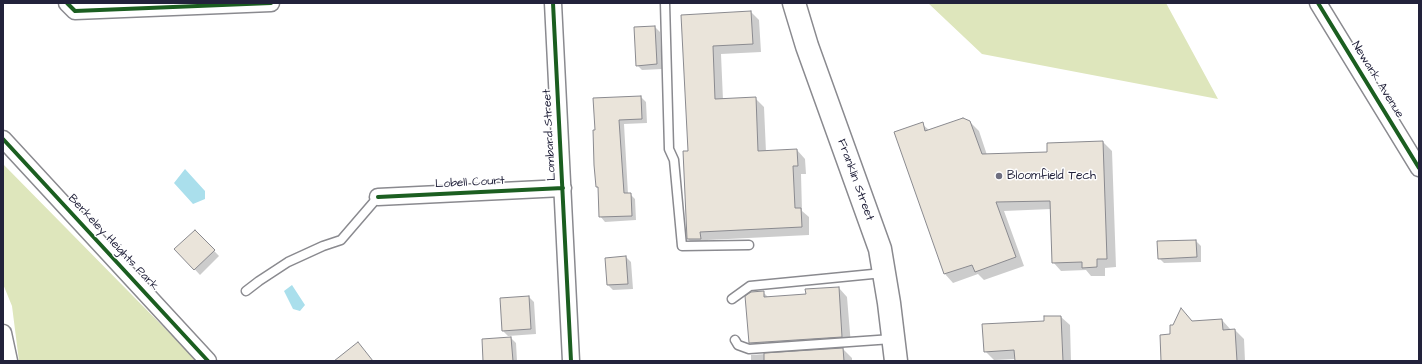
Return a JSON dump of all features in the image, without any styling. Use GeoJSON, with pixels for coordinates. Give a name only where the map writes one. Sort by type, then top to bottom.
{"type":"FeatureCollection","features":[{"type":"Feature","properties":{"kind":"main road","name":"Franklin Street"},"geometry":{"type":"LineString","coordinates":[[794,3],[807,46],[880,249],[896,361]]}},
{"type":"Feature","properties":{"kind":"street"},"geometry":{"type":"LineString","coordinates":[[67,3],[75,11],[145,6],[271,3]]}},
{"type":"Feature","properties":{"kind":"street","name":"Lombard Street"},"geometry":{"type":"LineString","coordinates":[[553,3],[571,361]]}},
{"type":"Feature","properties":{"kind":"street","name":"Newark Avenue"},"geometry":{"type":"LineString","coordinates":[[1318,3],[1419,168]]}},
{"type":"Feature","properties":{"kind":"street","name":"Berkeley Heights Park"},"geometry":{"type":"LineString","coordinates":[[3,139],[208,361]]}},
{"type":"Feature","properties":{"kind":"street","name":"Lobell Court"},"geometry":{"type":"LineString","coordinates":[[378,198],[563,188]]}},
{"type":"Feature","properties":{"kind":"street"},"geometry":{"type":"LineString","coordinates":[[3,333],[9,361]]}},
{"type":"Feature","properties":{"kind":"lane"},"geometry":{"type":"LineString","coordinates":[[665,3],[669,149],[674,160],[682,246],[748,245]]}},
{"type":"Feature","properties":{"kind":"lane"},"geometry":{"type":"LineString","coordinates":[[246,291],[288,262],[323,246],[341,240],[378,198]]}},
{"type":"Feature","properties":{"kind":"lane"},"geometry":{"type":"LineString","coordinates":[[732,299],[750,286],[884,273]]}},
{"type":"Feature","properties":{"kind":"lane"},"geometry":{"type":"LineString","coordinates":[[735,340],[738,345],[748,349],[893,339]]}},
{"type":"Feature","properties":{"kind":"green space"},"geometry":{"type":"Polygon","coordinates":[[[928,3],[1166,3],[1218,99],[982,54],[928,3]]]}},
{"type":"Feature","properties":{"kind":"green space"},"geometry":{"type":"Polygon","coordinates":[[[3,164],[197,361],[19,361],[12,306],[3,284],[3,164]]]}},
{"type":"Feature","properties":{"kind":"water"},"geometry":{"type":"Polygon","coordinates":[[[185,169],[205,191],[205,199],[193,204],[174,183],[185,169]]]}},
{"type":"Feature","properties":{"kind":"water"},"geometry":{"type":"Polygon","coordinates":[[[292,285],[305,305],[300,311],[293,309],[284,291],[292,285]]]}},
{"type":"Feature","properties":{"kind":"building"},"geometry":{"type":"Polygon","coordinates":[[[751,11],[753,44],[713,46],[715,99],[756,97],[758,151],[797,149],[798,166],[793,166],[795,208],[801,208],[802,227],[700,232],[701,239],[687,239],[683,151],[688,151],[681,15],[751,11]]]}},
{"type":"Feature","properties":{"kind":"building"},"geometry":{"type":"Polygon","coordinates":[[[655,26],[657,64],[636,66],[634,27],[655,26]]]}},
{"type":"Feature","properties":{"kind":"building"},"geometry":{"type":"Polygon","coordinates":[[[641,96],[642,119],[619,120],[624,193],[631,193],[632,216],[599,217],[598,187],[596,187],[594,165],[593,130],[595,130],[593,98],[641,96]]]}},
{"type":"Feature","properties":{"kind":"building"},"geometry":{"type":"Polygon","coordinates":[[[963,118],[970,121],[982,154],[1047,152],[1047,143],[1103,141],[1107,259],[1097,259],[1097,267],[1082,268],[1082,262],[1052,263],[1050,201],[996,202],[1016,257],[975,272],[972,265],[944,274],[894,132],[923,122],[925,131],[963,118]]]}},
{"type":"Feature","properties":{"kind":"building"},"geometry":{"type":"Polygon","coordinates":[[[195,230],[215,250],[194,270],[174,249],[195,230]]]}},
{"type":"Feature","properties":{"kind":"building"},"geometry":{"type":"Polygon","coordinates":[[[1196,240],[1197,257],[1158,259],[1157,241],[1196,240]]]}},
{"type":"Feature","properties":{"kind":"building"},"geometry":{"type":"Polygon","coordinates":[[[626,256],[628,284],[607,285],[605,258],[626,256]]]}},
{"type":"Feature","properties":{"kind":"building"},"geometry":{"type":"Polygon","coordinates":[[[839,287],[842,337],[749,343],[745,296],[751,292],[764,291],[764,297],[806,294],[805,289],[839,287]]]}},
{"type":"Feature","properties":{"kind":"building"},"geometry":{"type":"Polygon","coordinates":[[[529,296],[531,329],[502,331],[500,298],[529,296]]]}},
{"type":"Feature","properties":{"kind":"building"},"geometry":{"type":"Polygon","coordinates":[[[1181,308],[1192,321],[1222,319],[1223,330],[1235,329],[1237,361],[1161,361],[1160,335],[1170,334],[1170,325],[1173,325],[1181,308]]]}},
{"type":"Feature","properties":{"kind":"building"},"geometry":{"type":"Polygon","coordinates":[[[1044,316],[1061,316],[1063,361],[1015,361],[1014,350],[984,352],[982,324],[1044,321],[1044,316]]]}},
{"type":"Feature","properties":{"kind":"building"},"geometry":{"type":"Polygon","coordinates":[[[511,337],[513,361],[483,361],[482,339],[511,337]]]}},
{"type":"Feature","properties":{"kind":"building"},"geometry":{"type":"Polygon","coordinates":[[[358,342],[373,361],[334,361],[358,342]]]}},
{"type":"Feature","properties":{"kind":"building"},"geometry":{"type":"Polygon","coordinates":[[[843,348],[844,361],[764,361],[764,353],[843,348]]]}},
{"type":"Feature","properties":{"kind":"cycle path"},"geometry":{"type":"LineString","coordinates":[[67,3],[75,11],[271,3]]}},
{"type":"Feature","properties":{"kind":"cycle path"},"geometry":{"type":"LineString","coordinates":[[553,3],[571,361]]}},
{"type":"Feature","properties":{"kind":"cycle path"},"geometry":{"type":"LineString","coordinates":[[1318,3],[1419,168]]}},
{"type":"Feature","properties":{"kind":"cycle path"},"geometry":{"type":"LineString","coordinates":[[3,139],[208,361]]}},
{"type":"Feature","properties":{"kind":"cycle path"},"geometry":{"type":"LineString","coordinates":[[378,197],[563,188]]}},
{"type":"Feature","properties":{"kind":"place","name":"Bloomfield Tech"},"geometry":{"type":"Point","coordinates":[999,176]}}]}
